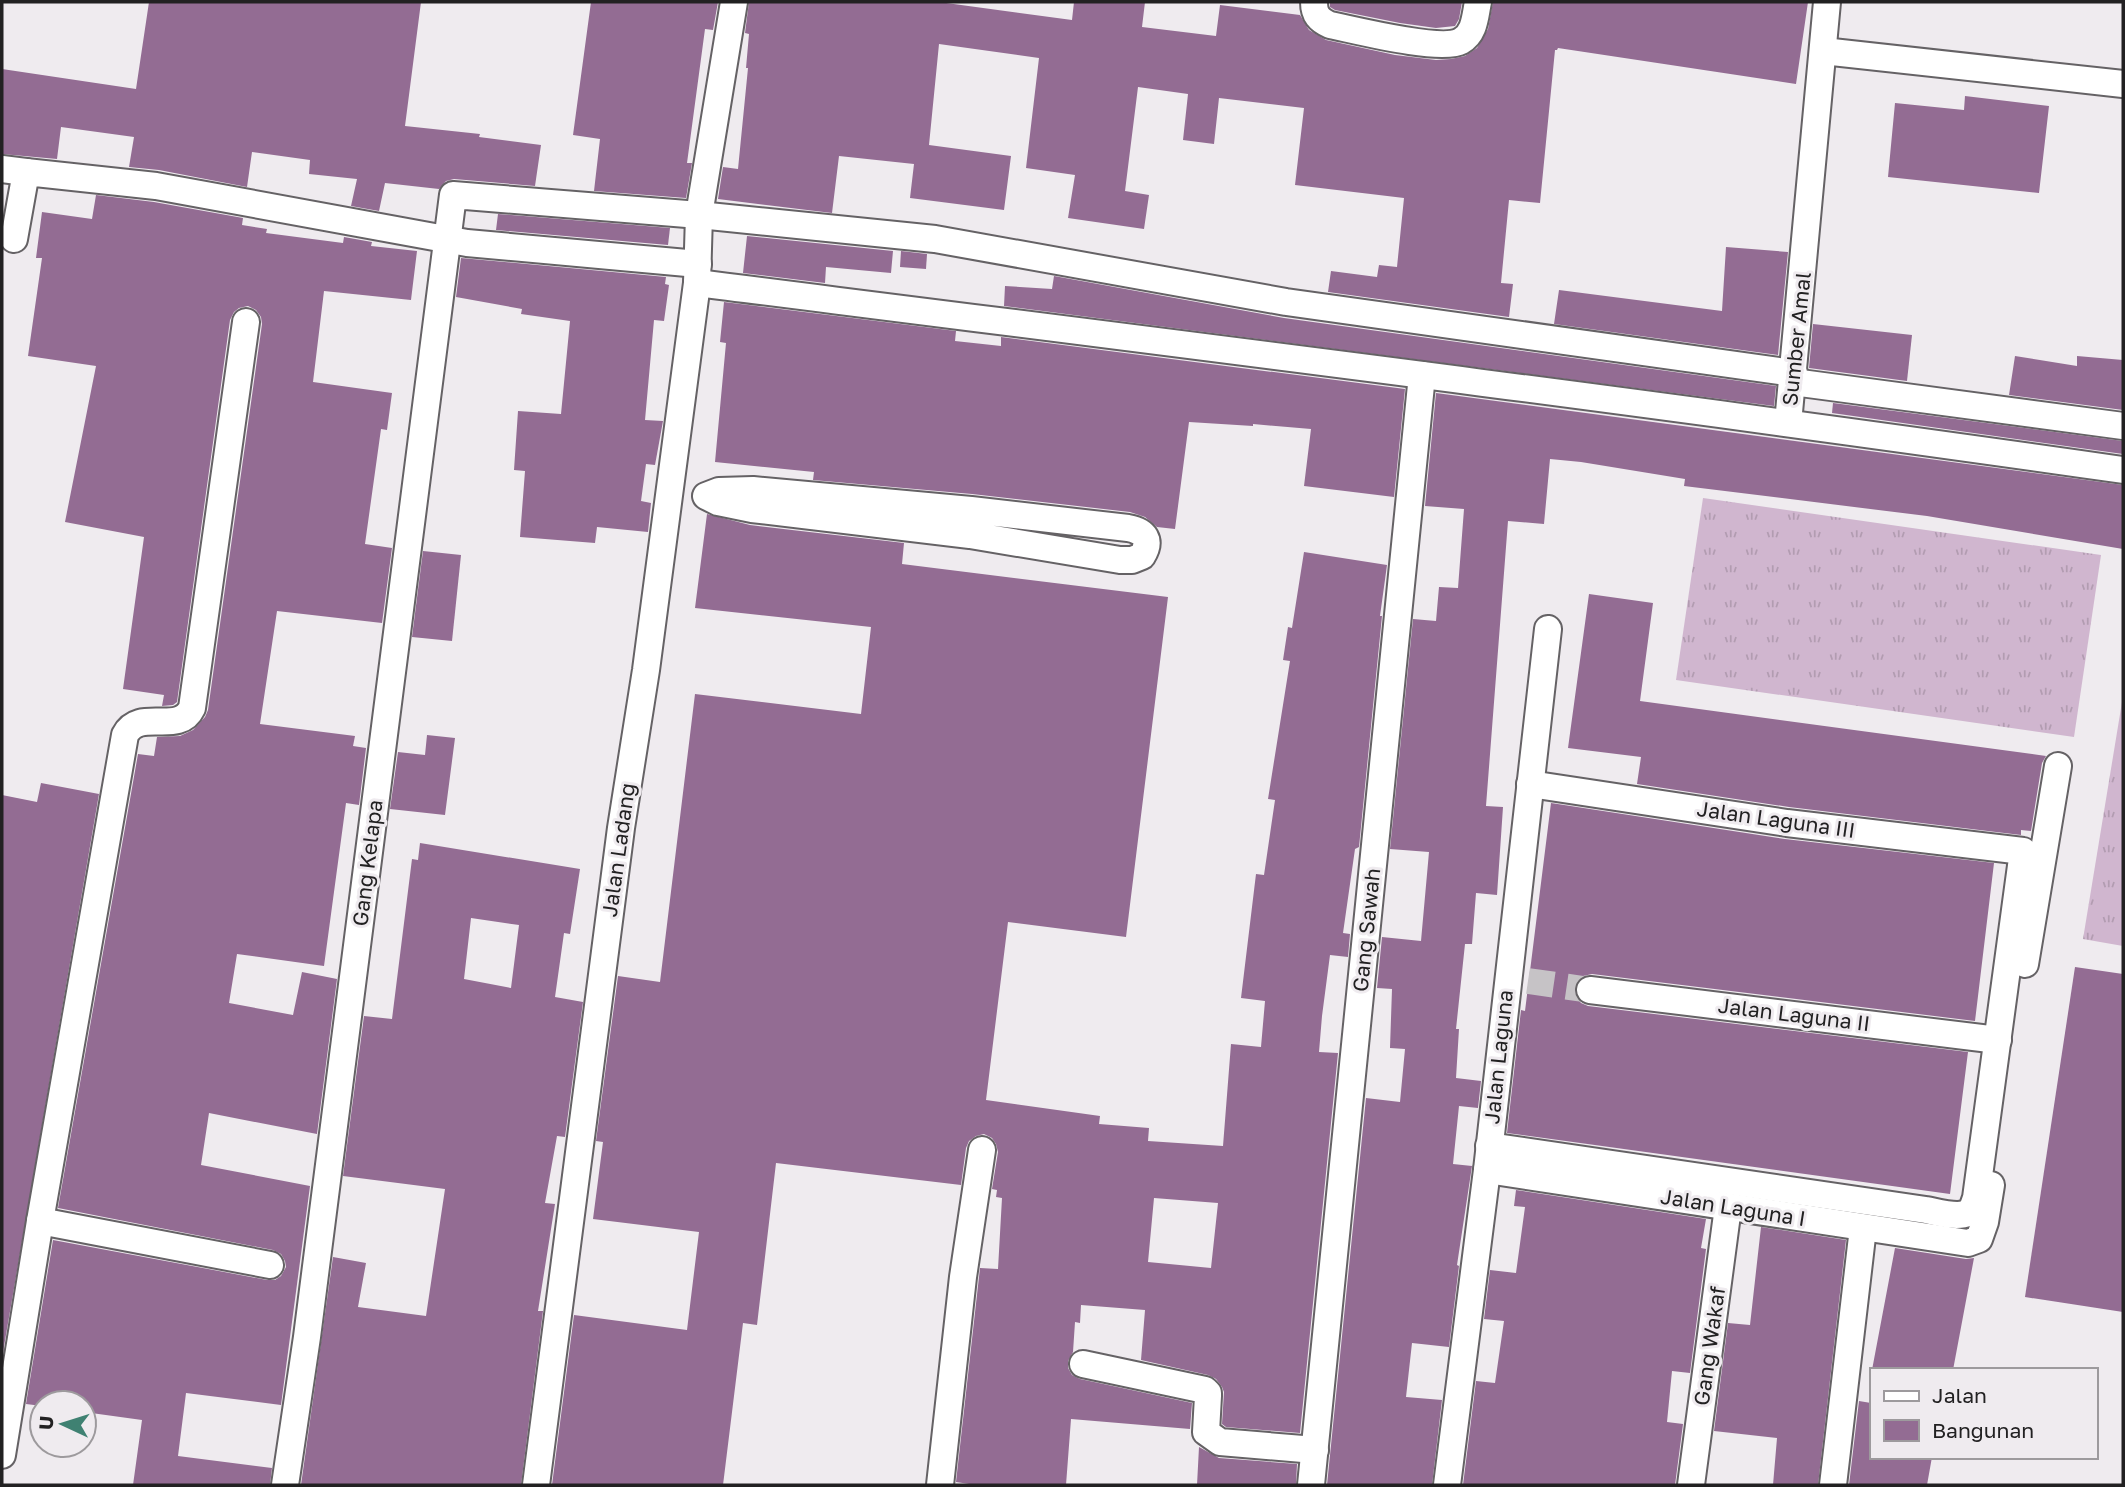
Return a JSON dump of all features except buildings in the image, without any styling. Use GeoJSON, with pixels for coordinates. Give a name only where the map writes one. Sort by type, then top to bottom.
{"type":"FeatureCollection","features":[{"type":"Feature","properties":{"kind":"street","name":"Jalan Ladang"},"geometry":{"type":"LineString","coordinates":[[536,1485],[621,828],[670,495],[698,274],[699,215],[734,2]]}},
{"type":"Feature","properties":{"kind":"street"},"geometry":{"type":"LineString","coordinates":[[1314,2],[1315,13],[1320,21],[1330,25],[1405,41],[1449,44],[1460,41],[1467,35],[1474,24],[1478,2]]}},
{"type":"Feature","properties":{"kind":"street","name":"Sumber Amal"},"geometry":{"type":"LineString","coordinates":[[1827,2],[1788,423],[2123,470]]}},
{"type":"Feature","properties":{"kind":"street"},"geometry":{"type":"LineString","coordinates":[[1823,51],[2123,85]]}},
{"type":"Feature","properties":{"kind":"street"},"geometry":{"type":"LineString","coordinates":[[13,239],[14,170],[156,186],[447,240],[1788,423]]}},
{"type":"Feature","properties":{"kind":"street","name":"Gang Kelapa"},"geometry":{"type":"LineString","coordinates":[[285,1485],[307,1336],[453,195],[699,215]]}},
{"type":"Feature","properties":{"kind":"street"},"geometry":{"type":"LineString","coordinates":[[699,215],[935,239],[1286,302],[2123,426]]}},
{"type":"Feature","properties":{"kind":"street"},"geometry":{"type":"LineString","coordinates":[[2,1455],[124,735],[129,726],[138,722],[181,720],[192,708],[246,322]]}},
{"type":"Feature","properties":{"kind":"street","name":"Gang Sawah"},"geometry":{"type":"LineString","coordinates":[[1311,1485],[1422,374]]}},
{"type":"Feature","properties":{"kind":"street"},"geometry":{"type":"LineString","coordinates":[[670,495],[706,496],[718,502],[752,509],[971,523],[1070,521],[1136,529],[1147,537],[1147,543],[1142,556],[1120,560],[1068,551],[971,523]]}},
{"type":"Feature","properties":{"kind":"street"},"geometry":{"type":"LineString","coordinates":[[1068,551],[1070,521]]}},
{"type":"Feature","properties":{"kind":"street","name":"Jalan Laguna"},"geometry":{"type":"LineString","coordinates":[[1447,1485],[1488,1158],[1518,980],[1530,784],[1548,629]]}},
{"type":"Feature","properties":{"kind":"street","name":"Jalan Laguna I"},"geometry":{"type":"LineString","coordinates":[[1488,1158],[1728,1207],[1962,1243],[1972,1243],[1979,1239],[1985,1222],[2058,766]]}},
{"type":"Feature","properties":{"kind":"street","name":"Jalan Laguna III"},"geometry":{"type":"LineString","coordinates":[[1530,784],[1787,823],[2023,851],[1998,1040]]}},
{"type":"Feature","properties":{"kind":"street","name":"Jalan Laguna II"},"geometry":{"type":"LineString","coordinates":[[1590,990],[1998,1040]]}},
{"type":"Feature","properties":{"kind":"street"},"geometry":{"type":"LineString","coordinates":[[1488,1158],[1913,1209],[1967,1213],[1973,1208],[1976,1198],[1998,1040]]}},
{"type":"Feature","properties":{"kind":"street"},"geometry":{"type":"LineString","coordinates":[[940,1485],[962,1277],[982,1150]]}},
{"type":"Feature","properties":{"kind":"street","name":"Gang Wakaf"},"geometry":{"type":"LineString","coordinates":[[1691,1485],[1728,1207]]}},
{"type":"Feature","properties":{"kind":"street"},"geometry":{"type":"LineString","coordinates":[[40,1221],[270,1265]]}},
{"type":"Feature","properties":{"kind":"street"},"geometry":{"type":"LineString","coordinates":[[1833,1485],[1863,1228]]}},
{"type":"Feature","properties":{"kind":"street"},"geometry":{"type":"LineString","coordinates":[[1083,1364],[1205,1390],[1208,1392],[1206,1432],[1220,1442],[1315,1450]]}},
{"type":"Feature","properties":{"kind":"green space"},"geometry":{"type":"Polygon","coordinates":[[[1703,498],[2101,555],[2074,737],[1676,680],[1703,498]]]}},
{"type":"Feature","properties":{"kind":"green space"},"geometry":{"type":"Polygon","coordinates":[[[2123,696],[2123,946],[2083,939],[2123,696]]]}},
{"type":"Feature","properties":{"kind":"tunnel"},"geometry":{"type":"LineString","coordinates":[[1528,981],[1590,990]]}}]}
